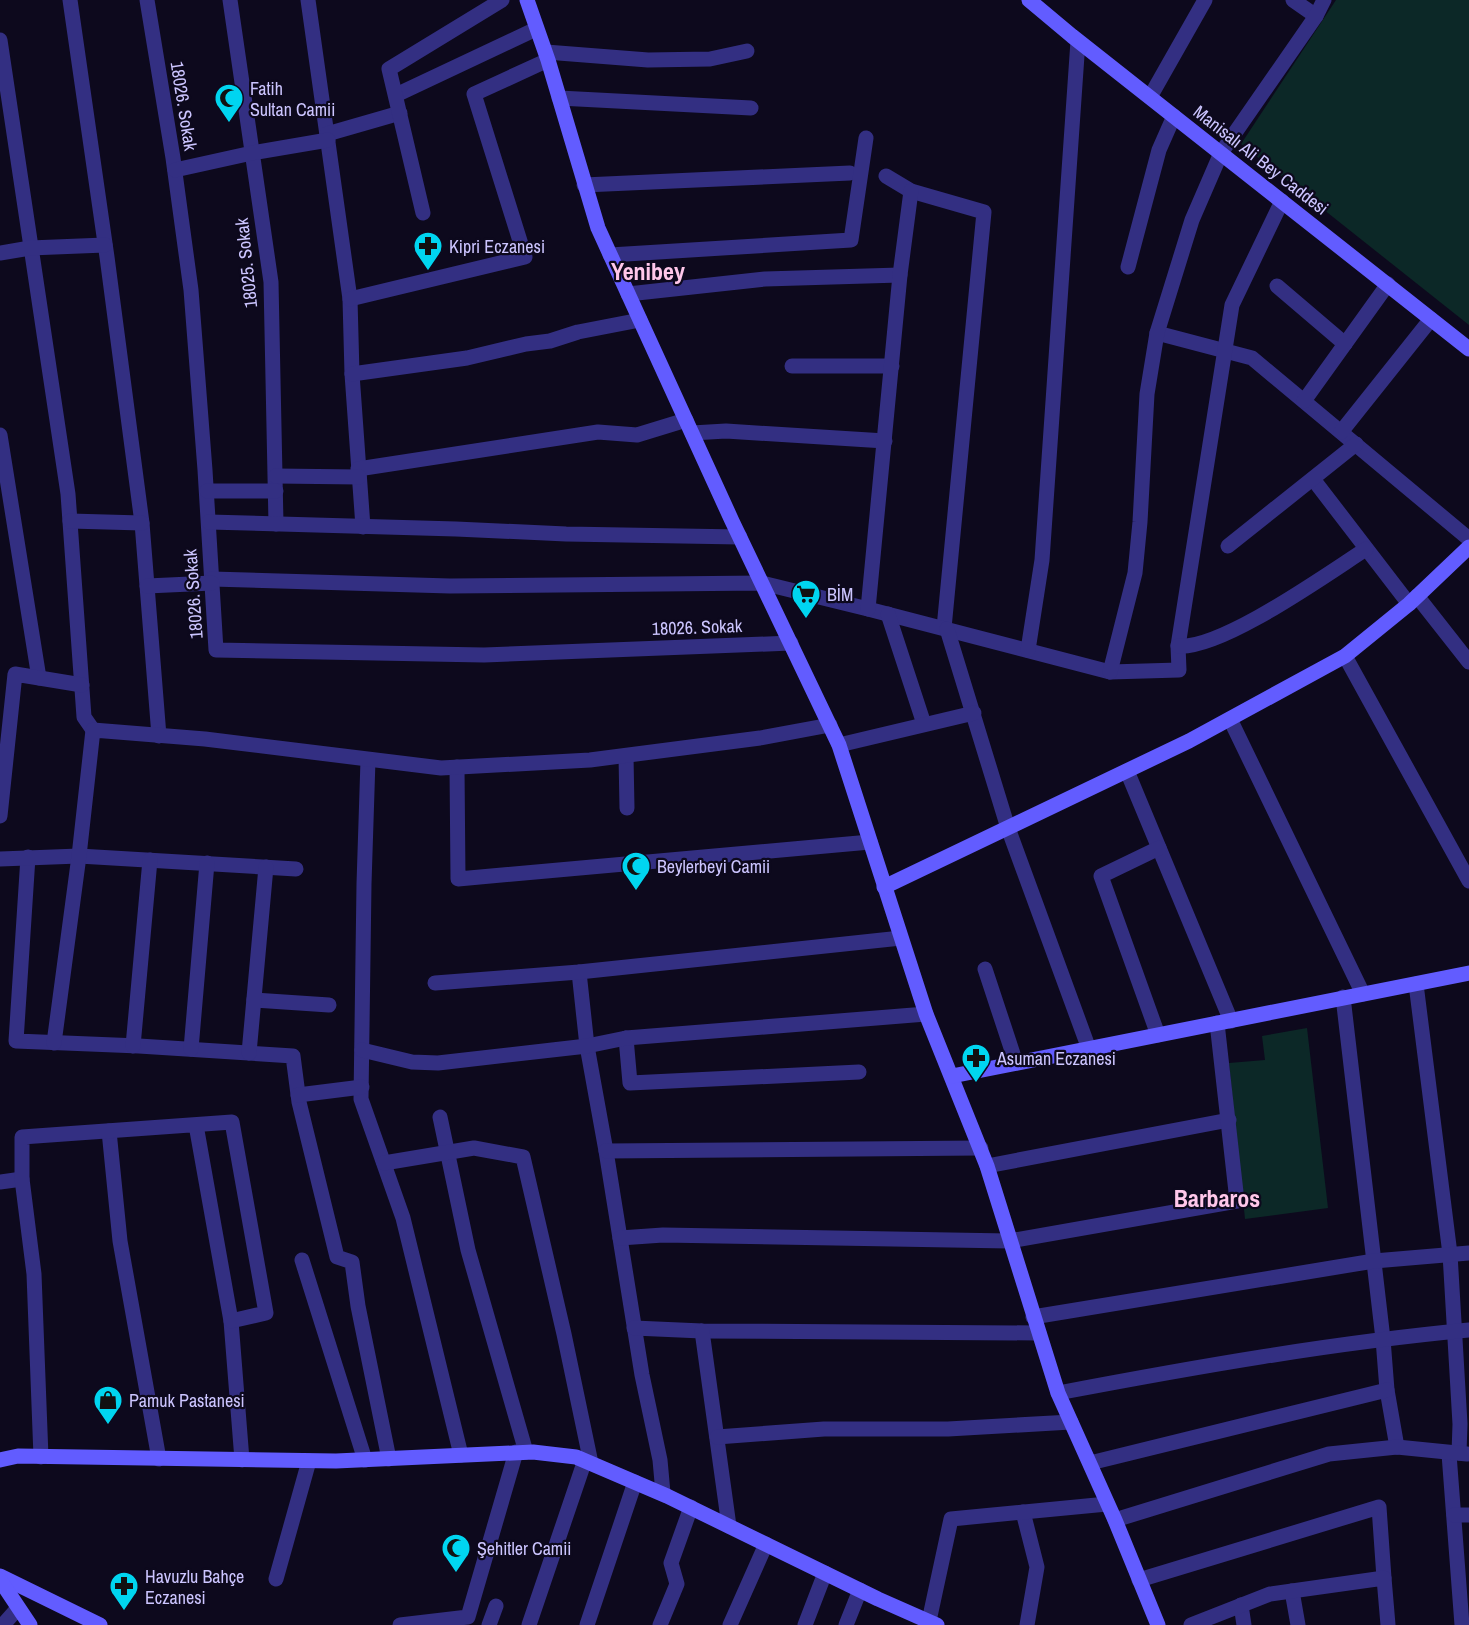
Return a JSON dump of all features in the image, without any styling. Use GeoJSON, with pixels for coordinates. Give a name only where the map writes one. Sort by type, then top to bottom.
{"type":"FeatureCollection","features":[{"type":"Feature","properties":{"kind":"main road"},"geometry":{"type":"LineString","coordinates":[[527,0],[547,56],[598,228],[740,537],[839,745],[926,1014],[981,1148],[1058,1393],[1115,1520],[1158,1625]]}},
{"type":"Feature","properties":{"kind":"main road","name":"Manisalı Ali Bey Caddesi"},"geometry":{"type":"LineString","coordinates":[[1029,0],[1469,349]]}},
{"type":"Feature","properties":{"kind":"main road"},"geometry":{"type":"LineString","coordinates":[[884,887],[1127,771],[1230,719],[1345,656],[1413,600],[1469,547]]}},
{"type":"Feature","properties":{"kind":"main road"},"geometry":{"type":"LineString","coordinates":[[952,1076],[1343,997],[1469,974]]}},
{"type":"Feature","properties":{"kind":"main road"},"geometry":{"type":"LineString","coordinates":[[0,1460],[18,1456],[309,1461],[521,1452],[576,1457],[663,1493],[924,1622]]}},
{"type":"Feature","properties":{"kind":"main road"},"geometry":{"type":"LineString","coordinates":[[0,1578],[30,1625]]}},
{"type":"Feature","properties":{"kind":"main road"},"geometry":{"type":"LineString","coordinates":[[0,1578],[100,1625]]}},
{"type":"Feature","properties":{"kind":"street"},"geometry":{"type":"LineString","coordinates":[[70,0],[142,523],[159,736]]}},
{"type":"Feature","properties":{"kind":"street","name":"18026. Sokak"},"geometry":{"type":"LineString","coordinates":[[147,0],[175,170],[191,290],[207,491],[216,650],[484,655],[790,643]]}},
{"type":"Feature","properties":{"kind":"street","name":"18025. Sokak"},"geometry":{"type":"LineString","coordinates":[[230,0],[271,282],[276,525]]}},
{"type":"Feature","properties":{"kind":"street"},"geometry":{"type":"LineString","coordinates":[[308,0],[350,299],[352,374],[363,527]]}},
{"type":"Feature","properties":{"kind":"street"},"geometry":{"type":"LineString","coordinates":[[423,213],[389,69],[502,0]]}},
{"type":"Feature","properties":{"kind":"street"},"geometry":{"type":"LineString","coordinates":[[1150,97],[1204,0]]}},
{"type":"Feature","properties":{"kind":"street"},"geometry":{"type":"LineString","coordinates":[[1293,0],[1316,16]]}},
{"type":"Feature","properties":{"kind":"street"},"geometry":{"type":"LineString","coordinates":[[1110,672],[1135,573],[1147,394],[1157,333],[1192,220],[1221,153],[1316,16],[1324,0]]}},
{"type":"Feature","properties":{"kind":"street"},"geometry":{"type":"LineString","coordinates":[[396,95],[536,30]]}},
{"type":"Feature","properties":{"kind":"street"},"geometry":{"type":"LineString","coordinates":[[0,40],[68,494],[84,717],[93,730],[54,1042]]}},
{"type":"Feature","properties":{"kind":"street"},"geometry":{"type":"LineString","coordinates":[[1028,650],[1042,560],[1078,41]]}},
{"type":"Feature","properties":{"kind":"street"},"geometry":{"type":"LineString","coordinates":[[350,299],[525,257],[474,94],[547,56],[648,60],[710,59],[747,51]]}},
{"type":"Feature","properties":{"kind":"street"},"geometry":{"type":"LineString","coordinates":[[559,98],[751,108]]}},
{"type":"Feature","properties":{"kind":"street"},"geometry":{"type":"LineString","coordinates":[[175,170],[328,137],[400,113]]}},
{"type":"Feature","properties":{"kind":"street"},"geometry":{"type":"LineString","coordinates":[[1128,267],[1160,150],[1174,116]]}},
{"type":"Feature","properties":{"kind":"street"},"geometry":{"type":"LineString","coordinates":[[610,255],[851,240],[866,138]]}},
{"type":"Feature","properties":{"kind":"street"},"geometry":{"type":"LineString","coordinates":[[584,185],[850,174]]}},
{"type":"Feature","properties":{"kind":"street"},"geometry":{"type":"LineString","coordinates":[[886,176],[911,191],[984,212],[946,629],[1008,828],[1089,1048]]}},
{"type":"Feature","properties":{"kind":"street"},"geometry":{"type":"LineString","coordinates":[[868,609],[900,275],[911,191]]}},
{"type":"Feature","properties":{"kind":"street"},"geometry":{"type":"LineString","coordinates":[[147,586],[212,581],[450,586],[762,583],[1110,672],[1179,670],[1178,646],[1232,305],[1282,201]]}},
{"type":"Feature","properties":{"kind":"street"},"geometry":{"type":"LineString","coordinates":[[0,253],[30,248],[105,245]]}},
{"type":"Feature","properties":{"kind":"street"},"geometry":{"type":"LineString","coordinates":[[628,294],[765,279],[900,275]]}},
{"type":"Feature","properties":{"kind":"street"},"geometry":{"type":"LineString","coordinates":[[1304,401],[1388,284]]}},
{"type":"Feature","properties":{"kind":"street"},"geometry":{"type":"LineString","coordinates":[[1277,286],[1345,344]]}},
{"type":"Feature","properties":{"kind":"street"},"geometry":{"type":"LineString","coordinates":[[1341,432],[1431,319]]}},
{"type":"Feature","properties":{"kind":"street"},"geometry":{"type":"LineString","coordinates":[[352,374],[466,358],[640,320]]}},
{"type":"Feature","properties":{"kind":"street"},"geometry":{"type":"LineString","coordinates":[[1157,333],[1252,358],[1469,539]]}},
{"type":"Feature","properties":{"kind":"street"},"geometry":{"type":"LineString","coordinates":[[792,366],[892,366]]}},
{"type":"Feature","properties":{"kind":"street"},"geometry":{"type":"LineString","coordinates":[[207,491],[358,473],[598,432],[637,435],[689,427],[885,441]]}},
{"type":"Feature","properties":{"kind":"street"},"geometry":{"type":"LineString","coordinates":[[0,435],[39,678]]}},
{"type":"Feature","properties":{"kind":"street"},"geometry":{"type":"LineString","coordinates":[[1228,546],[1356,444]]}},
{"type":"Feature","properties":{"kind":"street"},"geometry":{"type":"LineString","coordinates":[[1313,478],[1366,549],[1469,662]]}},
{"type":"Feature","properties":{"kind":"street"},"geometry":{"type":"LineString","coordinates":[[70,521],[142,523]]}},
{"type":"Feature","properties":{"kind":"street"},"geometry":{"type":"LineString","coordinates":[[208,522],[566,534],[740,537]]}},
{"type":"Feature","properties":{"kind":"street"},"geometry":{"type":"LineString","coordinates":[[1178,646],[1190,647],[1204,643],[1266,614],[1366,549]]}},
{"type":"Feature","properties":{"kind":"street"},"geometry":{"type":"LineString","coordinates":[[888,614],[924,724]]}},
{"type":"Feature","properties":{"kind":"street"},"geometry":{"type":"LineString","coordinates":[[1345,656],[1469,881]]}},
{"type":"Feature","properties":{"kind":"street"},"geometry":{"type":"LineString","coordinates":[[0,816],[15,674],[82,686]]}},
{"type":"Feature","properties":{"kind":"street"},"geometry":{"type":"LineString","coordinates":[[839,745],[974,713]]}},
{"type":"Feature","properties":{"kind":"street"},"geometry":{"type":"LineString","coordinates":[[1230,719],[1363,994]]}},
{"type":"Feature","properties":{"kind":"street"},"geometry":{"type":"LineString","coordinates":[[93,730],[205,739],[441,768],[590,760],[760,738],[830,725]]}},
{"type":"Feature","properties":{"kind":"street"},"geometry":{"type":"LineString","coordinates":[[626,756],[627,808]]}},
{"type":"Feature","properties":{"kind":"street"},"geometry":{"type":"LineString","coordinates":[[368,760],[361,1100],[403,1218],[461,1455]]}},
{"type":"Feature","properties":{"kind":"street"},"geometry":{"type":"LineString","coordinates":[[457,767],[458,879],[870,842]]}},
{"type":"Feature","properties":{"kind":"street"},"geometry":{"type":"LineString","coordinates":[[620,1238],[663,1235],[1009,1240],[1238,1202],[1229,1120],[1224,1022],[1159,848],[1127,771]]}},
{"type":"Feature","properties":{"kind":"street"},"geometry":{"type":"LineString","coordinates":[[1158,1035],[1101,876],[1159,848]]}},
{"type":"Feature","properties":{"kind":"street"},"geometry":{"type":"LineString","coordinates":[[0,859],[79,856],[296,868]]}},
{"type":"Feature","properties":{"kind":"street"},"geometry":{"type":"LineString","coordinates":[[28,857],[16,1041],[293,1056],[298,1095],[337,1257],[352,1262],[357,1306],[389,1459]]}},
{"type":"Feature","properties":{"kind":"street"},"geometry":{"type":"LineString","coordinates":[[133,1046],[150,860]]}},
{"type":"Feature","properties":{"kind":"street"},"geometry":{"type":"LineString","coordinates":[[191,1049],[207,863]]}},
{"type":"Feature","properties":{"kind":"street"},"geometry":{"type":"LineString","coordinates":[[249,1053],[266,867]]}},
{"type":"Feature","properties":{"kind":"street"},"geometry":{"type":"LineString","coordinates":[[435,983],[579,972],[901,938]]}},
{"type":"Feature","properties":{"kind":"street"},"geometry":{"type":"LineString","coordinates":[[985,969],[1016,1062]]}},
{"type":"Feature","properties":{"kind":"street"},"geometry":{"type":"LineString","coordinates":[[579,972],[586,1046],[606,1151],[634,1328],[660,1460],[663,1493]]}},
{"type":"Feature","properties":{"kind":"street"},"geometry":{"type":"LineString","coordinates":[[1416,984],[1462,1331],[1465,1424],[1459,1454],[1462,1625]]}},
{"type":"Feature","properties":{"kind":"street"},"geometry":{"type":"LineString","coordinates":[[1343,997],[1387,1390],[1397,1447]]}},
{"type":"Feature","properties":{"kind":"street"},"geometry":{"type":"LineString","coordinates":[[254,1000],[329,1005]]}},
{"type":"Feature","properties":{"kind":"street"},"geometry":{"type":"LineString","coordinates":[[362,1050],[412,1062],[438,1063],[586,1046],[626,1038],[926,1014]]}},
{"type":"Feature","properties":{"kind":"street"},"geometry":{"type":"LineString","coordinates":[[626,1038],[630,1083],[859,1072]]}},
{"type":"Feature","properties":{"kind":"street"},"geometry":{"type":"LineString","coordinates":[[298,1095],[362,1087]]}},
{"type":"Feature","properties":{"kind":"street"},"geometry":{"type":"LineString","coordinates":[[400,1625],[468,1617],[521,1452],[468,1250],[440,1118]]}},
{"type":"Feature","properties":{"kind":"street"},"geometry":{"type":"LineString","coordinates":[[987,1166],[1229,1120]]}},
{"type":"Feature","properties":{"kind":"street"},"geometry":{"type":"LineString","coordinates":[[41,1457],[34,1274],[22,1179],[22,1137],[232,1122],[266,1313],[231,1321]]}},
{"type":"Feature","properties":{"kind":"street"},"geometry":{"type":"LineString","coordinates":[[196,1125],[231,1321],[242,1460]]}},
{"type":"Feature","properties":{"kind":"street"},"geometry":{"type":"LineString","coordinates":[[109,1131],[120,1241],[159,1459]]}},
{"type":"Feature","properties":{"kind":"street"},"geometry":{"type":"LineString","coordinates":[[384,1163],[474,1148],[523,1157],[564,1334],[588,1462],[529,1625]]}},
{"type":"Feature","properties":{"kind":"street"},"geometry":{"type":"LineString","coordinates":[[606,1151],[981,1148]]}},
{"type":"Feature","properties":{"kind":"street"},"geometry":{"type":"LineString","coordinates":[[0,1182],[22,1179]]}},
{"type":"Feature","properties":{"kind":"street"},"geometry":{"type":"LineString","coordinates":[[1034,1317],[1374,1261],[1469,1253]]}},
{"type":"Feature","properties":{"kind":"street"},"geometry":{"type":"LineString","coordinates":[[302,1260],[365,1460]]}},
{"type":"Feature","properties":{"kind":"street"},"geometry":{"type":"LineString","coordinates":[[634,1328],[702,1331],[1039,1333]]}},
{"type":"Feature","properties":{"kind":"street"},"geometry":{"type":"LineString","coordinates":[[702,1331],[729,1526]]}},
{"type":"Feature","properties":{"kind":"street"},"geometry":{"type":"LineString","coordinates":[[1058,1393],[1215,1363],[1383,1339],[1462,1331]]}},
{"type":"Feature","properties":{"kind":"street"},"geometry":{"type":"LineString","coordinates":[[1090,1463],[1387,1390]]}},
{"type":"Feature","properties":{"kind":"street"},"geometry":{"type":"LineString","coordinates":[[717,1437],[824,1429],[948,1429],[1071,1422]]}},
{"type":"Feature","properties":{"kind":"street"},"geometry":{"type":"LineString","coordinates":[[1115,1520],[1329,1454],[1397,1447],[1459,1454]]}},
{"type":"Feature","properties":{"kind":"street"},"geometry":{"type":"LineString","coordinates":[[276,1579],[309,1461]]}},
{"type":"Feature","properties":{"kind":"street"},"geometry":{"type":"LineString","coordinates":[[587,1625],[635,1482]]}},
{"type":"Feature","properties":{"kind":"street"},"geometry":{"type":"LineString","coordinates":[[924,1622],[951,1519],[1107,1504]]}},
{"type":"Feature","properties":{"kind":"street"},"geometry":{"type":"LineString","coordinates":[[660,1625],[677,1584],[671,1563],[691,1507]]}},
{"type":"Feature","properties":{"kind":"street"},"geometry":{"type":"LineString","coordinates":[[1139,1580],[1379,1507],[1388,1625]]}},
{"type":"Feature","properties":{"kind":"street"},"geometry":{"type":"LineString","coordinates":[[1023,1512],[1037,1568],[1027,1625]]}},
{"type":"Feature","properties":{"kind":"street"},"geometry":{"type":"LineString","coordinates":[[730,1625],[766,1544]]}},
{"type":"Feature","properties":{"kind":"street"},"geometry":{"type":"LineString","coordinates":[[805,1625],[825,1573]]}},
{"type":"Feature","properties":{"kind":"street"},"geometry":{"type":"LineString","coordinates":[[1191,1625],[1270,1594],[1384,1578]]}},
{"type":"Feature","properties":{"kind":"street"},"geometry":{"type":"LineString","coordinates":[[846,1625],[860,1590]]}},
{"type":"Feature","properties":{"kind":"street"},"geometry":{"type":"LineString","coordinates":[[1292,1591],[1298,1625]]}},
{"type":"Feature","properties":{"kind":"street"},"geometry":{"type":"LineString","coordinates":[[1241,1605],[1244,1625]]}},
{"type":"Feature","properties":{"kind":"street"},"geometry":{"type":"LineString","coordinates":[[489,1625],[496,1606]]}},
{"type":"Feature","properties":{"kind":"street"},"geometry":{"type":"LineString","coordinates":[[3,1625],[18,1608]]}},
{"type":"Feature","properties":{"kind":"green space"},"geometry":{"type":"Polygon","coordinates":[[[1336,0],[1469,0],[1469,325],[1241,144],[1336,0]]]}},
{"type":"Feature","properties":{"kind":"green space"},"geometry":{"type":"Polygon","coordinates":[[[1307,1028],[1328,1208],[1245,1219],[1229,1063],[1265,1060],[1262,1036],[1307,1028]]]}},
{"type":"Feature","properties":{"kind":"place","name":"Fatih Sultan Camii"},"geometry":{"type":"Point","coordinates":[229,124]}},
{"type":"Feature","properties":{"kind":"place","name":"Kipri Eczanesi"},"geometry":{"type":"Point","coordinates":[428,272]}},
{"type":"Feature","properties":{"kind":"place","name":"BİM"},"geometry":{"type":"Point","coordinates":[806,620]}},
{"type":"Feature","properties":{"kind":"place","name":"Beylerbeyi Camii"},"geometry":{"type":"Point","coordinates":[636,892]}},
{"type":"Feature","properties":{"kind":"place","name":"Asuman Eczanesi"},"geometry":{"type":"Point","coordinates":[976,1084]}},
{"type":"Feature","properties":{"kind":"place","name":"Pamuk Pastanesi"},"geometry":{"type":"Point","coordinates":[108,1426]}},
{"type":"Feature","properties":{"kind":"place","name":"Şehitler Camii"},"geometry":{"type":"Point","coordinates":[456,1574]}},
{"type":"Feature","properties":{"kind":"place","name":"Havuzlu Bahçe Eczanesi"},"geometry":{"type":"Point","coordinates":[124,1612]}},
{"type":"Feature","properties":{"kind":"district","name":"Yenibey"},"geometry":{"type":"Point","coordinates":[648,271]}},
{"type":"Feature","properties":{"kind":"district","name":"Barbaros"},"geometry":{"type":"Point","coordinates":[1217,1198]}}]}
